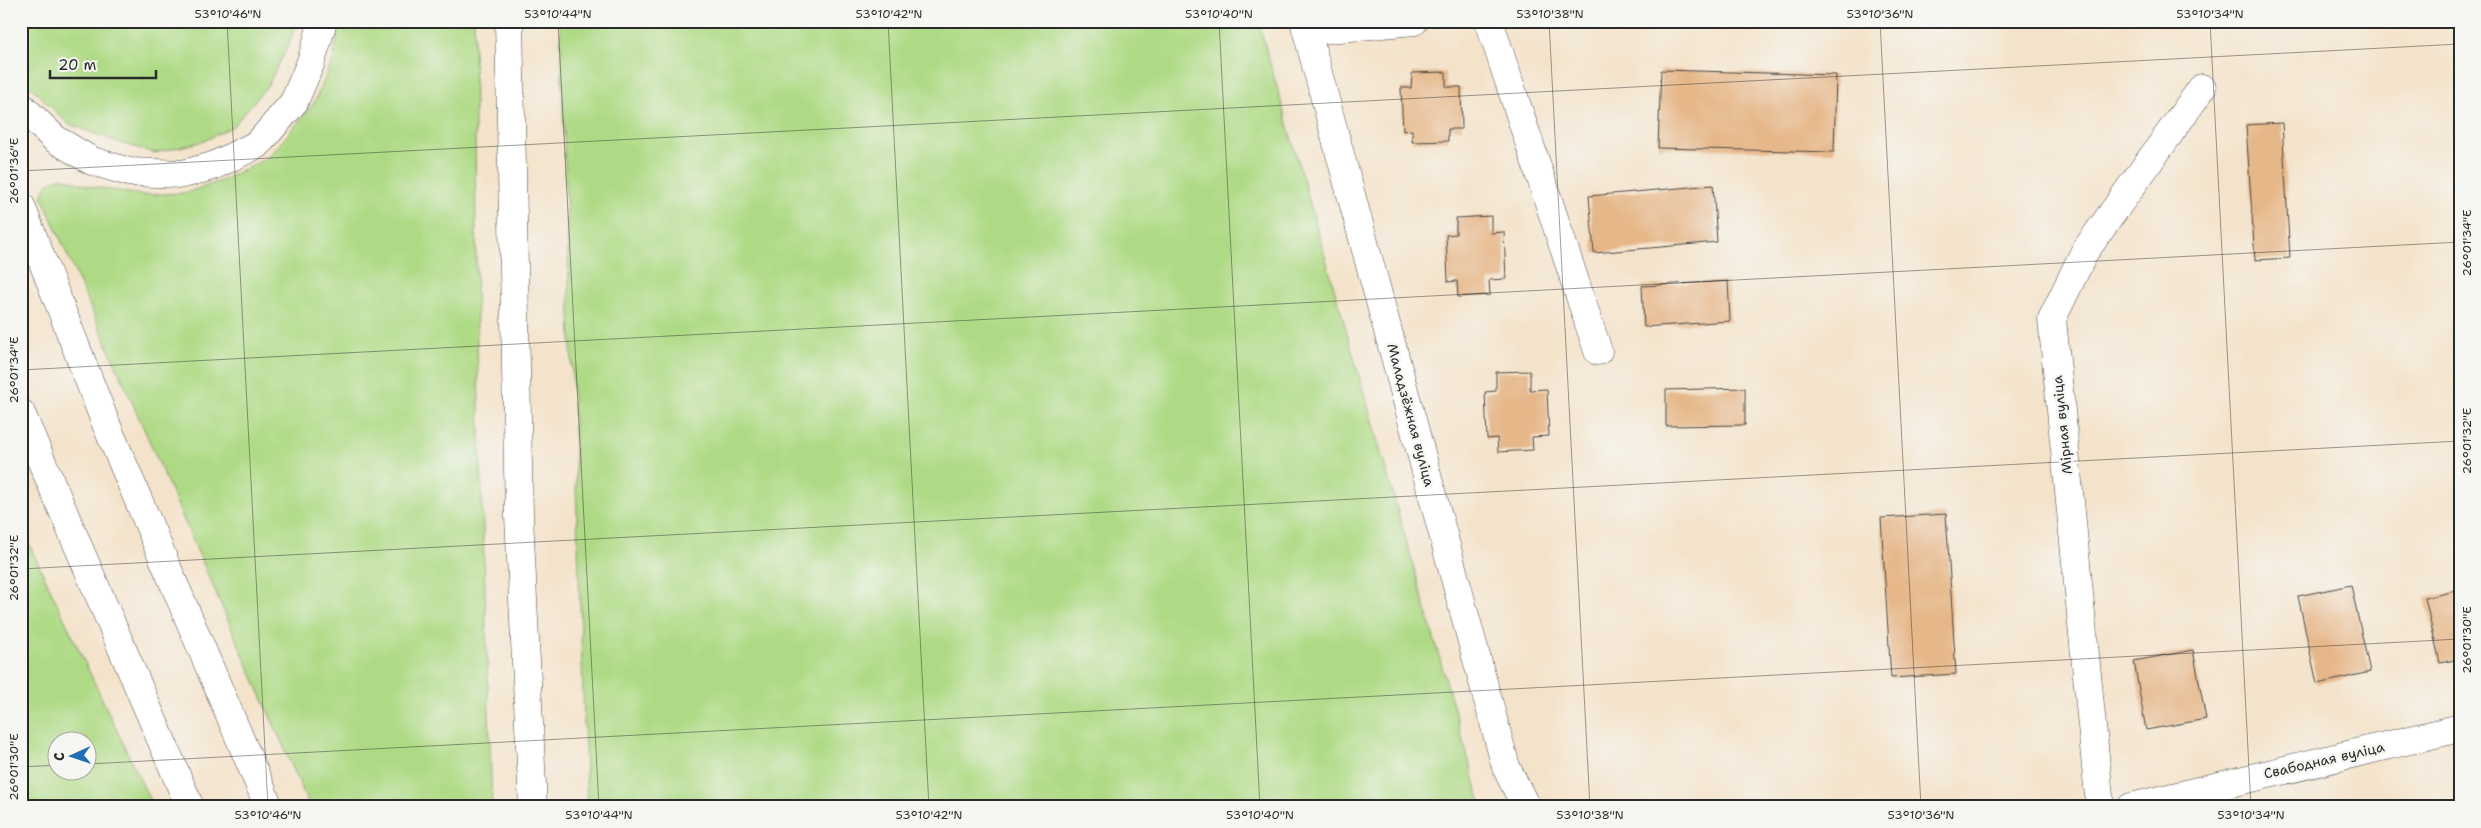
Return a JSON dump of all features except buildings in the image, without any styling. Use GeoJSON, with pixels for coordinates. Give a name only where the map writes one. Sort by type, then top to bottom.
{"type":"FeatureCollection","features":[{"type":"Feature","properties":{"kind":"main road"},"geometry":{"type":"LineString","coordinates":[[21,106],[55,138],[92,161],[138,172],[183,174],[213,166],[258,144],[294,102],[311,62],[323,21]]}},
{"type":"Feature","properties":{"kind":"main road"},"geometry":{"type":"LineString","coordinates":[[509,21],[519,516],[533,807]]}},
{"type":"Feature","properties":{"kind":"main road"},"geometry":{"type":"LineString","coordinates":[[1305,26],[1414,21]]}},
{"type":"Feature","properties":{"kind":"main road"},"geometry":{"type":"LineString","coordinates":[[1489,21],[1598,351]]}},
{"type":"Feature","properties":{"kind":"main road","name":"Маладзёжная вуліца"},"geometry":{"type":"LineString","coordinates":[[1305,26],[1506,767],[1526,807]]}},
{"type":"Feature","properties":{"kind":"main road","name":"Мірная вуліца"},"geometry":{"type":"LineString","coordinates":[[2100,807],[2052,319],[2085,251],[2202,88]]}},
{"type":"Feature","properties":{"kind":"main road"},"geometry":{"type":"LineString","coordinates":[[21,206],[106,424],[269,807]]}},
{"type":"Feature","properties":{"kind":"main road"},"geometry":{"type":"LineString","coordinates":[[21,413],[190,807]]}},
{"type":"Feature","properties":{"kind":"main road","name":"Свабодная вуліца"},"geometry":{"type":"LineString","coordinates":[[2131,807],[2460,728]]}},
{"type":"Feature","properties":{"kind":"green space"},"geometry":{"type":"Polygon","coordinates":[[[21,21],[297,21],[288,46],[268,85],[233,126],[204,141],[155,153],[114,141],[67,123],[21,77],[21,21]]]}},
{"type":"Feature","properties":{"kind":"green space"},"geometry":{"type":"Polygon","coordinates":[[[340,21],[474,21],[477,344],[492,807],[310,807],[42,197],[47,184],[61,177],[89,186],[142,195],[185,193],[221,181],[269,157],[314,103],[333,60],[340,21]]]}},
{"type":"Feature","properties":{"kind":"green space"},"geometry":{"type":"Polygon","coordinates":[[[560,21],[1258,21],[1482,807],[587,807],[560,21]]]}},
{"type":"Feature","properties":{"kind":"green space"},"geometry":{"type":"Polygon","coordinates":[[[21,527],[153,807],[21,807],[21,527]]]}}]}
